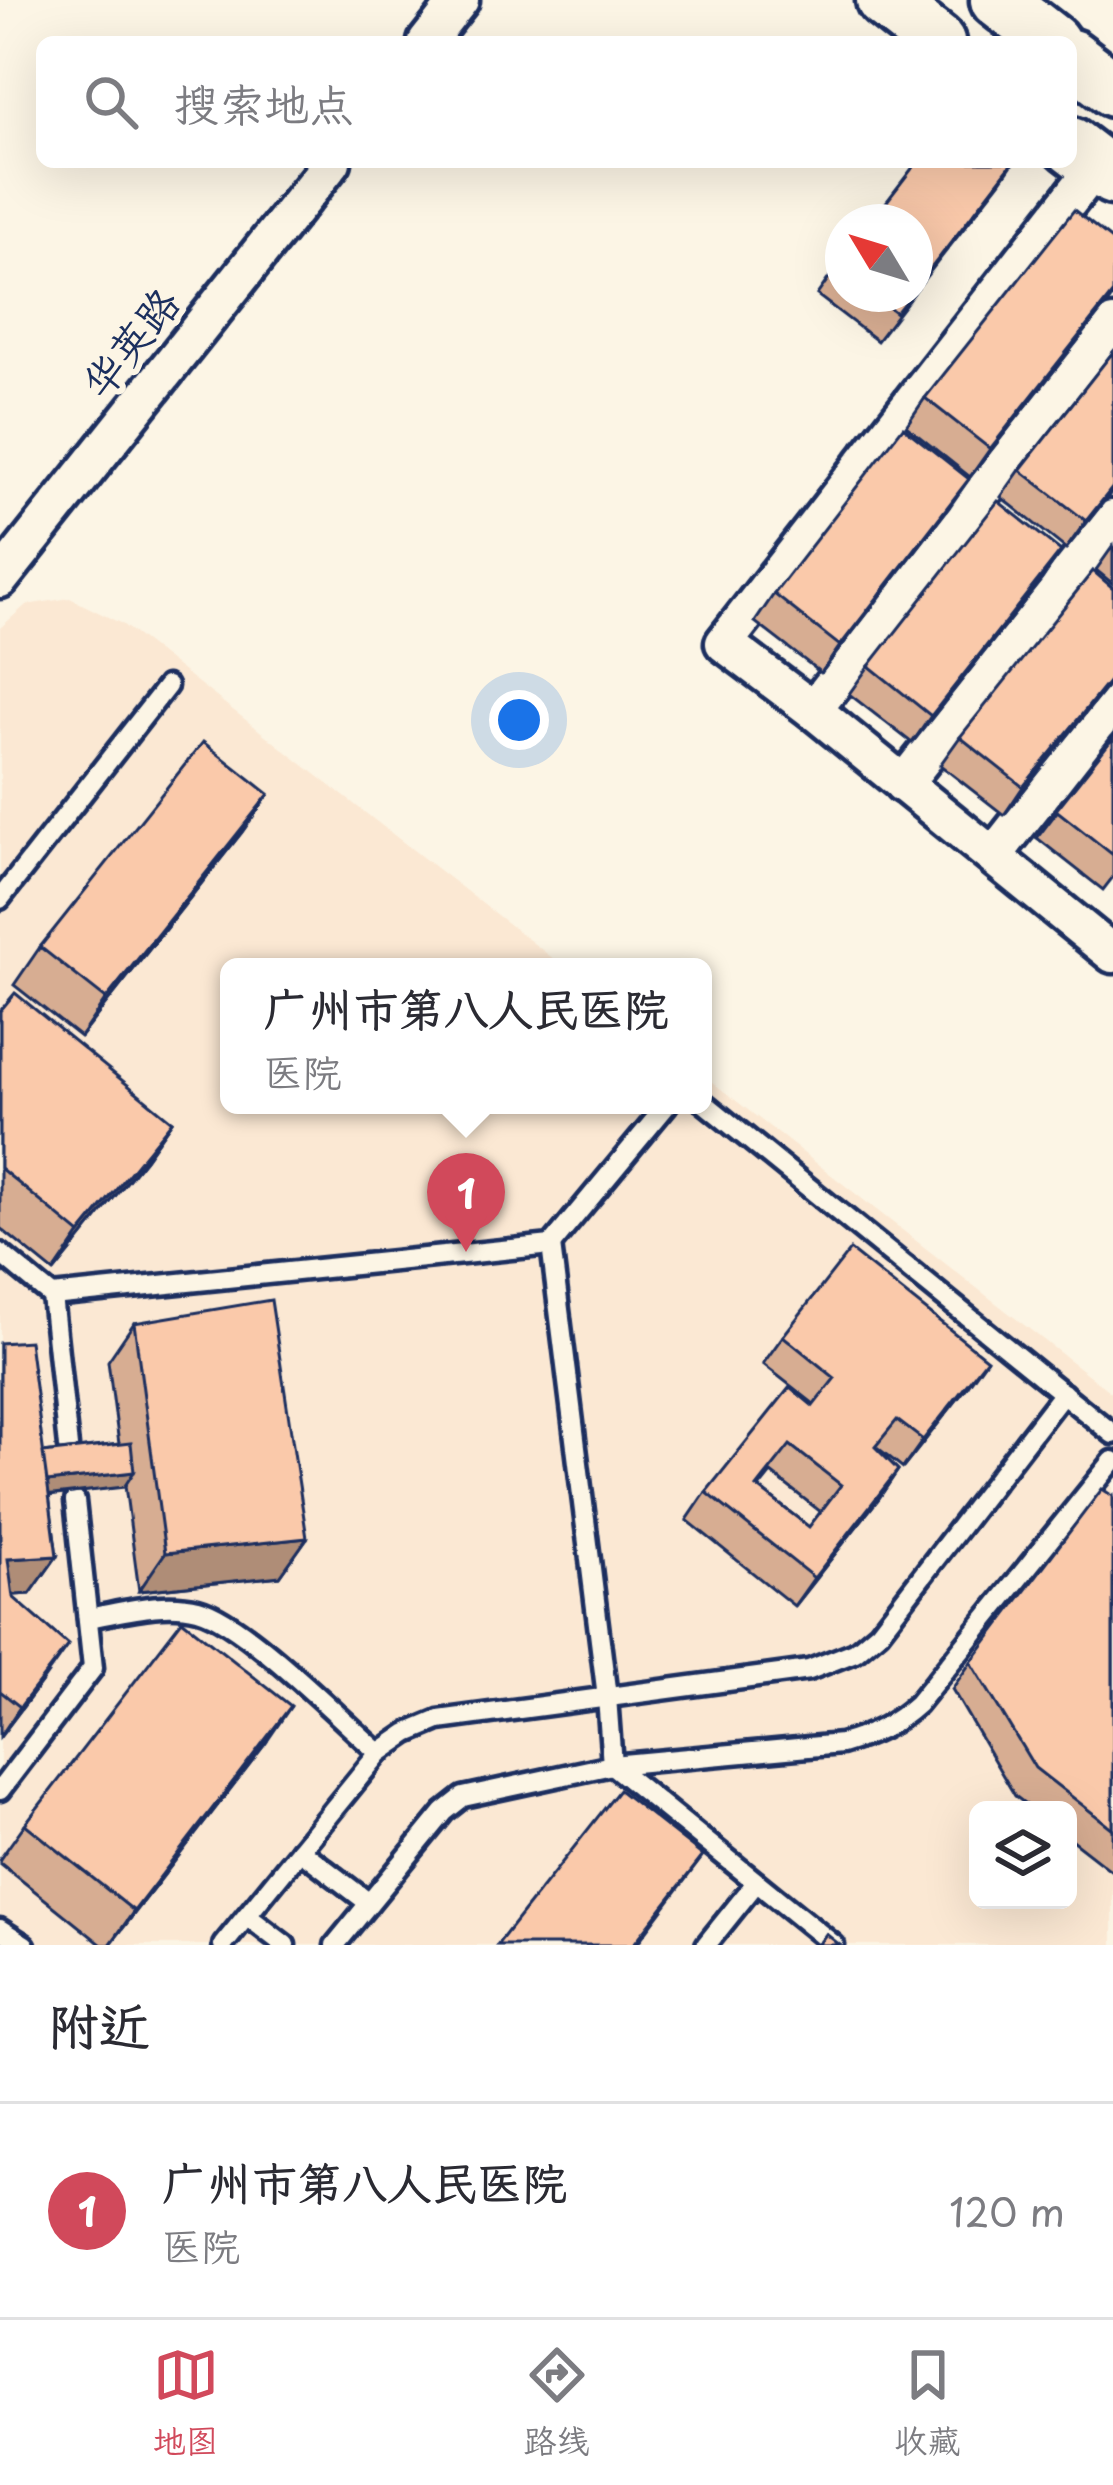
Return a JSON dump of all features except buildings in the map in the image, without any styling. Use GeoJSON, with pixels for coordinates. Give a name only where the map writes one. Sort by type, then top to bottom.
{"type":"FeatureCollection","features":[{"type":"Feature","properties":{"kind":"main road"},"geometry":{"type":"LineString","coordinates":[[884,0],[929,36]]}},
{"type":"Feature","properties":{"kind":"main road"},"geometry":{"type":"LineString","coordinates":[[998,0],[1044,36]]}},
{"type":"Feature","properties":{"kind":"main road"},"geometry":{"type":"LineString","coordinates":[[1077,62],[1113,89]]}},
{"type":"Feature","properties":{"kind":"street"},"geometry":{"type":"LineString","coordinates":[[432,36],[460,0]]}},
{"type":"Feature","properties":{"kind":"street"},"geometry":{"type":"LineString","coordinates":[[1094,162],[724,643],[1108,939]]}},
{"type":"Feature","properties":{"kind":"street","name":"华英路"},"geometry":{"type":"LineString","coordinates":[[0,579],[327,168]]}},
{"type":"Feature","properties":{"kind":"street"},"geometry":{"type":"LineString","coordinates":[[813,710],[982,512],[1113,326]]}},
{"type":"Feature","properties":{"kind":"street"},"geometry":{"type":"LineString","coordinates":[[886,436],[982,512]]}},
{"type":"Feature","properties":{"kind":"street"},"geometry":{"type":"LineString","coordinates":[[903,784],[1057,570],[1113,519]]}},
{"type":"Feature","properties":{"kind":"street"},"geometry":{"type":"LineString","coordinates":[[1057,570],[1097,601]]}},
{"type":"Feature","properties":{"kind":"street"},"geometry":{"type":"LineString","coordinates":[[994,855],[1113,704]]}},
{"type":"Feature","properties":{"kind":"lane"},"geometry":{"type":"LineString","coordinates":[[0,899],[167,686]]}},
{"type":"Feature","properties":{"kind":"lane"},"geometry":{"type":"LineString","coordinates":[[712,1109],[1113,1434]]}},
{"type":"Feature","properties":{"kind":"lane"},"geometry":{"type":"LineString","coordinates":[[52,1296],[551,1245],[660,1114]]}},
{"type":"Feature","properties":{"kind":"lane"},"geometry":{"type":"LineString","coordinates":[[551,1245],[612,1765],[834,1945]]}},
{"type":"Feature","properties":{"kind":"lane"},"geometry":{"type":"LineString","coordinates":[[0,1253],[52,1296],[68,1447]]}},
{"type":"Feature","properties":{"kind":"lane"},"geometry":{"type":"LineString","coordinates":[[223,1945],[380,1753],[408,1733],[439,1720],[809,1670],[855,1652],[879,1632],[1064,1394]]}},
{"type":"Feature","properties":{"kind":"lane"},"geometry":{"type":"LineString","coordinates":[[335,1945],[444,1811],[463,1797],[612,1765],[841,1744],[874,1735],[900,1720],[1113,1461]]}},
{"type":"Feature","properties":{"kind":"lane"},"geometry":{"type":"LineString","coordinates":[[0,1790],[93,1669],[75,1501]]}},
{"type":"Feature","properties":{"kind":"lane"},"geometry":{"type":"LineString","coordinates":[[88,1618],[153,1606],[195,1608],[227,1619],[380,1753]]}},
{"type":"Feature","properties":{"kind":"lane"},"geometry":{"type":"LineString","coordinates":[[300,1850],[369,1903]]}},
{"type":"Feature","properties":{"kind":"lane"},"geometry":{"type":"LineString","coordinates":[[706,1945],[755,1884]]}},
{"type":"Feature","properties":{"kind":"lane"},"geometry":{"type":"LineString","coordinates":[[247,1916],[284,1945]]}},
{"type":"Feature","properties":{"kind":"lane"},"geometry":{"type":"LineString","coordinates":[[0,1929],[25,1945]]}},
{"type":"Feature","properties":{"kind":"shaded area"},"geometry":{"type":"Polygon","coordinates":[[[70,598],[122,624],[552,958],[220,958],[220,1114],[712,1114],[712,1082],[1113,1394],[1113,1945],[0,1945],[0,628],[26,605],[70,598]]]}},
{"type":"Feature","properties":{"kind":"place","name":"广州市第八人民医院"},"geometry":{"type":"Point","coordinates":[466,1252]}}]}
